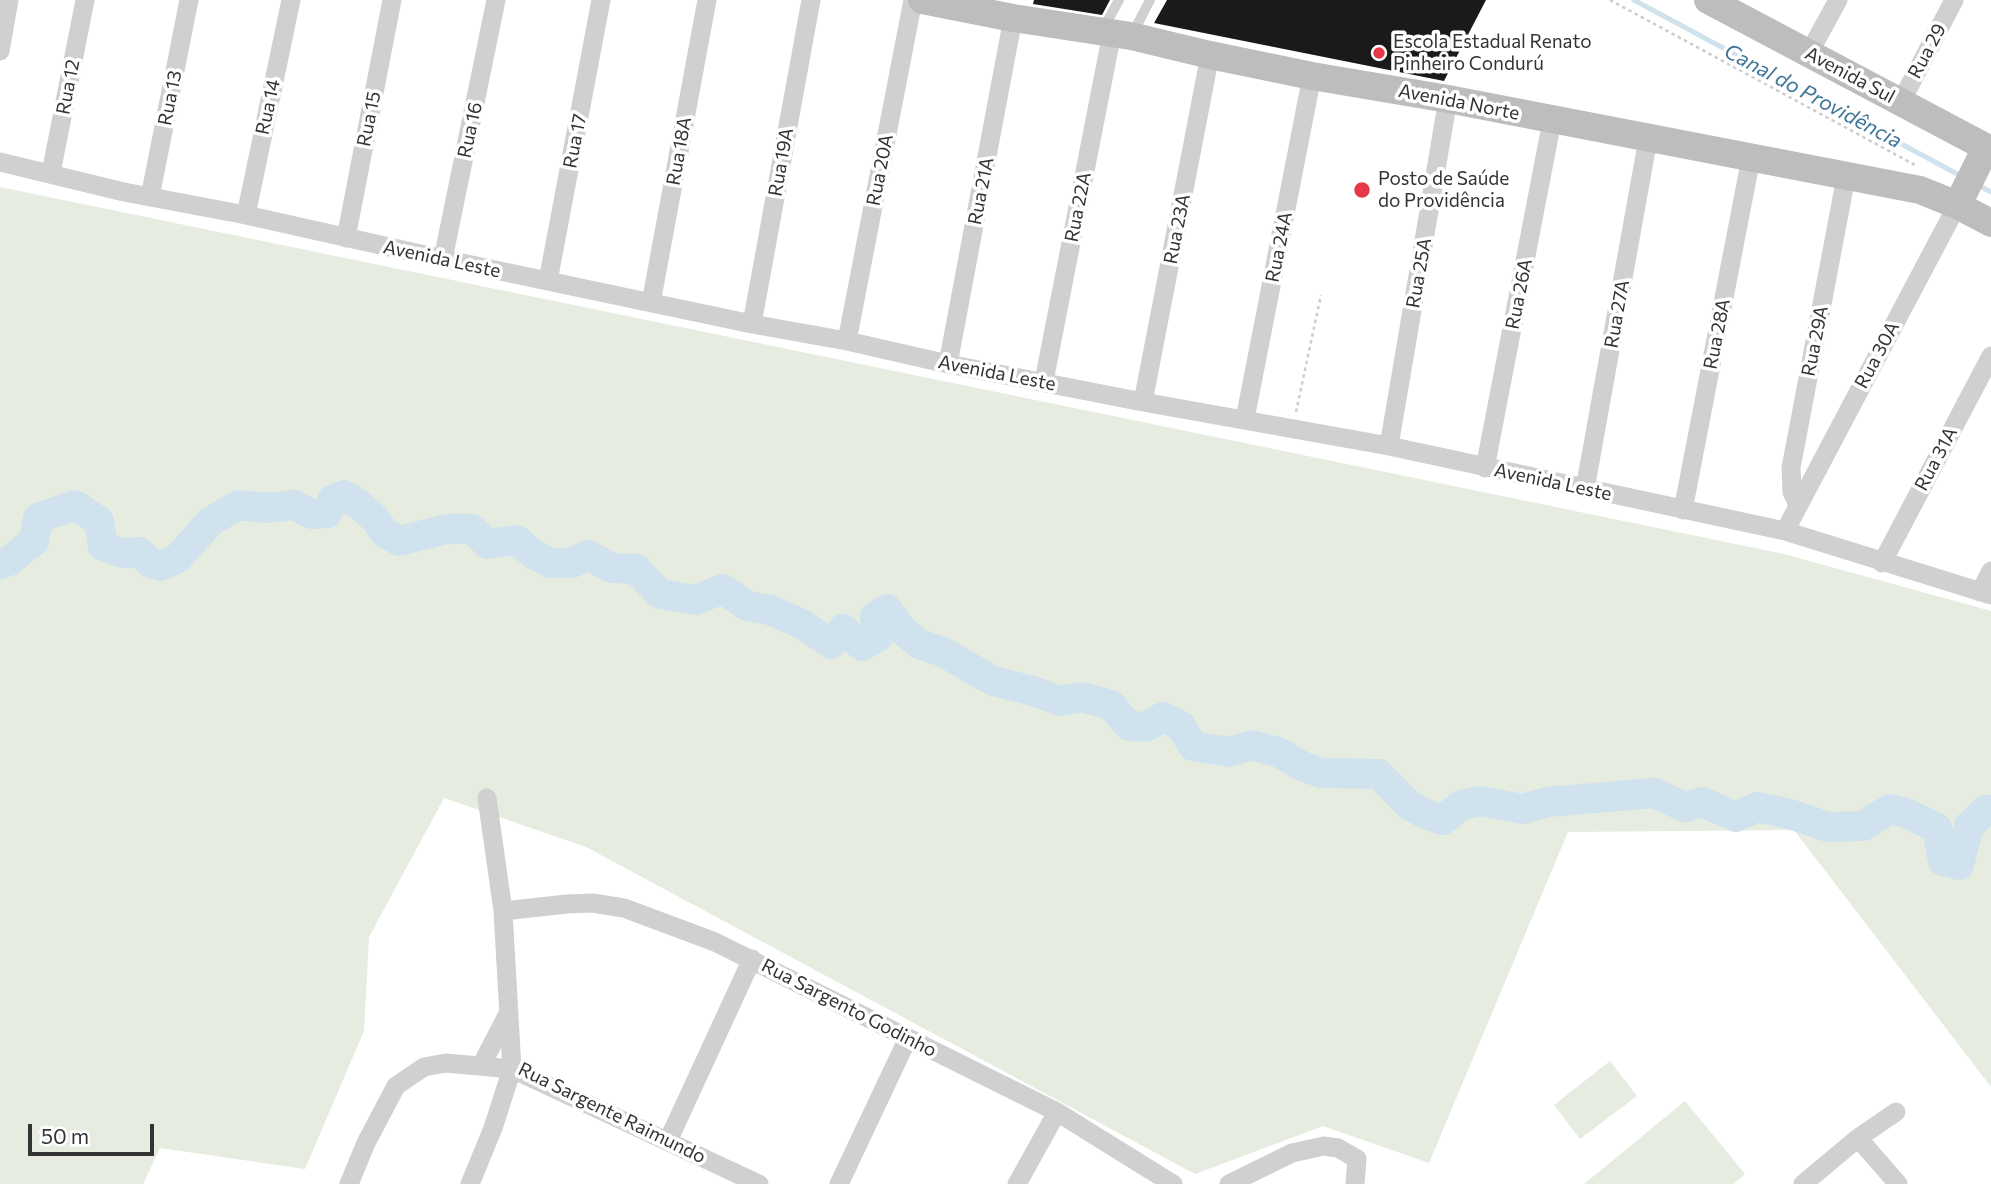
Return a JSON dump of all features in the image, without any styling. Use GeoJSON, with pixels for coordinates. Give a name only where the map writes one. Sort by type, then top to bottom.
{"type":"FeatureCollection","features":[{"type":"Feature","properties":{"kind":"street"},"geometry":{"type":"LineString","coordinates":[[0,51],[9,0]]}},
{"type":"Feature","properties":{"kind":"street","name":"Rua 12"},"geometry":{"type":"LineString","coordinates":[[51,173],[85,0]]}},
{"type":"Feature","properties":{"kind":"street","name":"Rua 13"},"geometry":{"type":"LineString","coordinates":[[150,197],[189,0]]}},
{"type":"Feature","properties":{"kind":"street","name":"Rua 14"},"geometry":{"type":"LineString","coordinates":[[246,215],[291,0]]}},
{"type":"Feature","properties":{"kind":"street","name":"Rua 15"},"geometry":{"type":"LineString","coordinates":[[346,238],[392,0]]}},
{"type":"Feature","properties":{"kind":"street","name":"Rua 16"},"geometry":{"type":"LineString","coordinates":[[443,259],[496,0]]}},
{"type":"Feature","properties":{"kind":"street","name":"Rua 17"},"geometry":{"type":"LineString","coordinates":[[548,281],[601,0]]}},
{"type":"Feature","properties":{"kind":"street","name":"Rua 18A"},"geometry":{"type":"LineString","coordinates":[[652,303],[707,0]]}},
{"type":"Feature","properties":{"kind":"street","name":"Rua 19A"},"geometry":{"type":"LineString","coordinates":[[752,324],[811,0]]}},
{"type":"Feature","properties":{"kind":"street","name":"Rua 20A"},"geometry":{"type":"LineString","coordinates":[[847,341],[913,0]]}},
{"type":"Feature","properties":{"kind":"street","name":"Avenida Norte"},"geometry":{"type":"LineString","coordinates":[[922,0],[1115,34],[1312,75],[1920,190],[1959,201],[1991,223]]}},
{"type":"Feature","properties":{"kind":"street"},"geometry":{"type":"LineString","coordinates":[[1809,53],[1838,0]]}},
{"type":"Feature","properties":{"kind":"street","name":"Rua 29"},"geometry":{"type":"LineString","coordinates":[[1901,102],[1954,0]]}},
{"type":"Feature","properties":{"kind":"street","name":"Avenida Sul"},"geometry":{"type":"LineString","coordinates":[[1719,2],[1988,148]]}},
{"type":"Feature","properties":{"kind":"street","name":"Rua 21A"},"geometry":{"type":"LineString","coordinates":[[948,364],[1013,18]]}},
{"type":"Feature","properties":{"kind":"street","name":"Rua 22A"},"geometry":{"type":"LineString","coordinates":[[1044,381],[1115,34]]}},
{"type":"Feature","properties":{"kind":"street","name":"Rua 23A"},"geometry":{"type":"LineString","coordinates":[[1143,402],[1210,55]]}},
{"type":"Feature","properties":{"kind":"street","name":"Rua 24A"},"geometry":{"type":"LineString","coordinates":[[1245,419],[1312,75]]}},
{"type":"Feature","properties":{"kind":"street","name":"Rua 25A"},"geometry":{"type":"LineString","coordinates":[[1389,446],[1448,99]]}},
{"type":"Feature","properties":{"kind":"street","name":"Rua 26A"},"geometry":{"type":"LineString","coordinates":[[1485,468],[1552,121]]}},
{"type":"Feature","properties":{"kind":"street","name":"Rua 27A"},"geometry":{"type":"LineString","coordinates":[[1585,489],[1648,139]]}},
{"type":"Feature","properties":{"kind":"street"},"geometry":{"type":"LineString","coordinates":[[1959,201],[1988,148]]}},
{"type":"Feature","properties":{"kind":"street","name":"Rua 28A"},"geometry":{"type":"LineString","coordinates":[[1683,510],[1751,158]]}},
{"type":"Feature","properties":{"kind":"street","name":"Avenida Leste"},"geometry":{"type":"LineString","coordinates":[[0,162],[150,197],[246,215],[752,324],[1143,402],[1389,446],[1785,531],[1985,594]]}},
{"type":"Feature","properties":{"kind":"street","name":"Rua 29A"},"geometry":{"type":"LineString","coordinates":[[1798,505],[1792,492],[1791,468],[1846,177]]}},
{"type":"Feature","properties":{"kind":"street","name":"Rua 30A"},"geometry":{"type":"LineString","coordinates":[[1798,505],[1959,201]]}},
{"type":"Feature","properties":{"kind":"street","name":"Rua 31A"},"geometry":{"type":"LineString","coordinates":[[1882,563],[1991,356]]}},
{"type":"Feature","properties":{"kind":"street"},"geometry":{"type":"LineString","coordinates":[[1785,531],[1798,505]]}},
{"type":"Feature","properties":{"kind":"street"},"geometry":{"type":"LineString","coordinates":[[1985,594],[1991,571]]}},
{"type":"Feature","properties":{"kind":"street","name":"Rua Sargente Raimundo"},"geometry":{"type":"LineString","coordinates":[[487,798],[503,911],[512,1069],[759,1184]]}},
{"type":"Feature","properties":{"kind":"street","name":"Rua Sargento Godinho"},"geometry":{"type":"LineString","coordinates":[[503,911],[567,904],[624,908],[715,942],[1057,1112],[1173,1184]]}},
{"type":"Feature","properties":{"kind":"street"},"geometry":{"type":"LineString","coordinates":[[668,1142],[752,959]]}},
{"type":"Feature","properties":{"kind":"street"},"geometry":{"type":"LineString","coordinates":[[481,1066],[509,1013]]}},
{"type":"Feature","properties":{"kind":"street"},"geometry":{"type":"LineString","coordinates":[[839,1184],[908,1038]]}},
{"type":"Feature","properties":{"kind":"street"},"geometry":{"type":"LineString","coordinates":[[349,1184],[366,1143],[396,1086],[424,1067],[446,1063],[512,1069],[493,1128],[470,1184]]}},
{"type":"Feature","properties":{"kind":"street"},"geometry":{"type":"LineString","coordinates":[[1017,1184],[1057,1112]]}},
{"type":"Feature","properties":{"kind":"street"},"geometry":{"type":"LineString","coordinates":[[1803,1184],[1858,1138],[1896,1112]]}},
{"type":"Feature","properties":{"kind":"street"},"geometry":{"type":"LineString","coordinates":[[1858,1138],[1898,1184]]}},
{"type":"Feature","properties":{"kind":"street"},"geometry":{"type":"LineString","coordinates":[[1229,1184],[1292,1153],[1324,1146],[1338,1147],[1357,1159],[1355,1184]]}},
{"type":"Feature","properties":{"kind":"lane"},"geometry":{"type":"LineString","coordinates":[[1115,34],[1119,0]]}},
{"type":"Feature","properties":{"kind":"lane"},"geometry":{"type":"LineString","coordinates":[[1115,34],[1150,0]]}},
{"type":"Feature","properties":{"kind":"path"},"geometry":{"type":"LineString","coordinates":[[1610,0],[1915,166]]}},
{"type":"Feature","properties":{"kind":"path"},"geometry":{"type":"LineString","coordinates":[[1292,429],[1321,295]]}},
{"type":"Feature","properties":{"kind":"shaded area"},"geometry":{"type":"Polygon","coordinates":[[[0,187],[1784,554],[1991,611],[1991,1087],[1794,830],[1568,832],[1429,1163],[1323,1126],[1195,1174],[586,847],[444,798],[369,937],[364,1031],[305,1169],[160,1148],[143,1184],[0,1184],[0,187]]]}},
{"type":"Feature","properties":{"kind":"shaded area"},"geometry":{"type":"Polygon","coordinates":[[[1610,1061],[1637,1096],[1580,1139],[1554,1105],[1610,1061]]]}},
{"type":"Feature","properties":{"kind":"shaded area"},"geometry":{"type":"Polygon","coordinates":[[[1685,1101],[1745,1174],[1733,1184],[1584,1184],[1685,1101]]]}},
{"type":"Feature","properties":{"kind":"building"},"geometry":{"type":"Polygon","coordinates":[[[1034,0],[1110,0],[1102,15],[1033,4],[1034,0]]]}},
{"type":"Feature","properties":{"kind":"building","name":"Escola Estadual Renato Pinheiro Condurú"},"geometry":{"type":"Polygon","coordinates":[[[1167,0],[1486,0],[1444,81],[1154,23],[1167,0]]]}},
{"type":"Feature","properties":{"kind":"waterway","name":"Canal do Providência"},"geometry":{"type":"LineString","coordinates":[[1634,0],[1961,176]]}},
{"type":"Feature","properties":{"kind":"waterway","name":"Canal do Providência"},"geometry":{"type":"LineString","coordinates":[[1976,184],[1991,192]]}},
{"type":"Feature","properties":{"kind":"waterway"},"geometry":{"type":"LineString","coordinates":[[0,564],[9,561],[34,541],[38,518],[75,505],[99,521],[103,546],[122,553],[139,552],[150,563],[161,566],[178,558],[210,522],[238,505],[265,508],[294,505],[312,514],[327,513],[333,499],[344,495],[360,505],[384,532],[399,541],[447,529],[472,529],[488,544],[517,540],[533,554],[551,563],[572,563],[588,555],[612,568],[636,569],[660,594],[695,600],[723,589],[747,606],[770,610],[802,624],[831,644],[843,629],[862,646],[878,637],[875,617],[887,609],[901,629],[919,644],[943,652],[993,681],[1060,701],[1082,697],[1111,705],[1129,726],[1146,727],[1163,717],[1181,726],[1193,746],[1229,752],[1252,745],[1280,753],[1321,773],[1379,774],[1408,804],[1443,820],[1461,805],[1480,801],[1522,809],[1548,802],[1654,793],[1685,807],[1702,802],[1736,817],[1757,807],[1790,814],[1828,827],[1863,826],[1890,809],[1906,813],[1937,828],[1943,861],[1959,865],[1969,826],[1986,810],[1991,810]]}},
{"type":"Feature","properties":{"kind":"place","name":"Escola Estadual Renato Pinheiro Condurú"},"geometry":{"type":"Point","coordinates":[1379,53]}},
{"type":"Feature","properties":{"kind":"place","name":"Posto de Saúde do Providência"},"geometry":{"type":"Point","coordinates":[1362,190]}}]}
